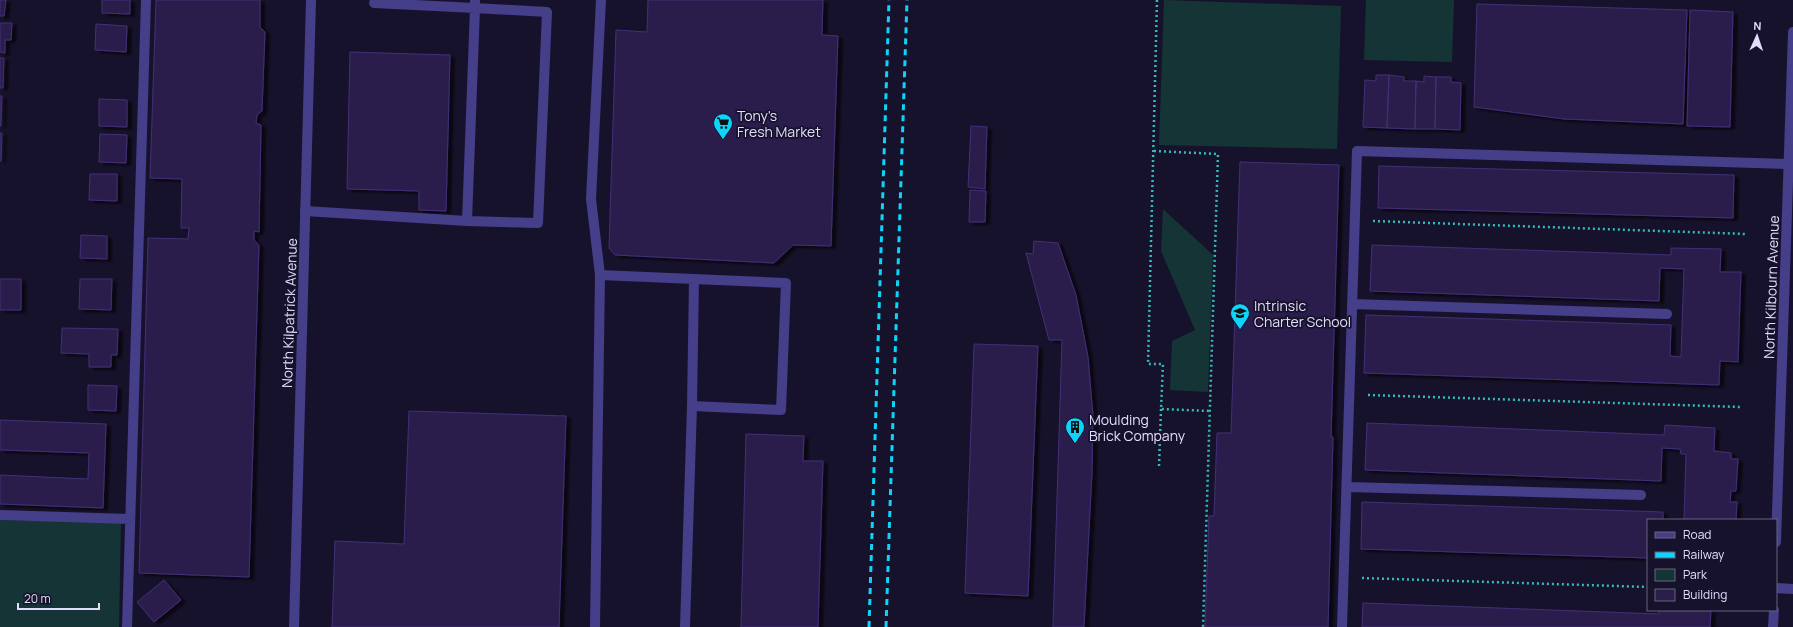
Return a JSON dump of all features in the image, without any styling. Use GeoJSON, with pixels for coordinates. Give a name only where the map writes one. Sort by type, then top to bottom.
{"type":"FeatureCollection","features":[{"type":"Feature","properties":{"kind":"street"},"geometry":{"type":"LineString","coordinates":[[127,627],[146,0]]}},
{"type":"Feature","properties":{"kind":"street","name":"North Kilpatrick Avenue"},"geometry":{"type":"LineString","coordinates":[[294,627],[311,0]]}},
{"type":"Feature","properties":{"kind":"street"},"geometry":{"type":"LineString","coordinates":[[595,627],[600,275],[590,199],[601,0]]}},
{"type":"Feature","properties":{"kind":"street"},"geometry":{"type":"LineString","coordinates":[[305,211],[467,221],[538,223],[547,12],[475,4],[374,3]]}},
{"type":"Feature","properties":{"kind":"street"},"geometry":{"type":"LineString","coordinates":[[467,221],[475,4]]}},
{"type":"Feature","properties":{"kind":"street","name":"North Kilbourn Avenue"},"geometry":{"type":"LineString","coordinates":[[1777,519],[1793,32]]}},
{"type":"Feature","properties":{"kind":"street"},"geometry":{"type":"LineString","coordinates":[[1342,627],[1357,151],[1789,164]]}},
{"type":"Feature","properties":{"kind":"street"},"geometry":{"type":"LineString","coordinates":[[600,275],[786,283],[781,410],[692,406]]}},
{"type":"Feature","properties":{"kind":"street"},"geometry":{"type":"LineString","coordinates":[[685,627],[692,406],[694,279]]}},
{"type":"Feature","properties":{"kind":"street"},"geometry":{"type":"LineString","coordinates":[[1352,304],[1667,314]]}},
{"type":"Feature","properties":{"kind":"street"},"geometry":{"type":"LineString","coordinates":[[1346,487],[1641,496]]}},
{"type":"Feature","properties":{"kind":"street"},"geometry":{"type":"LineString","coordinates":[[0,515],[130,519]]}},
{"type":"Feature","properties":{"kind":"street"},"geometry":{"type":"LineString","coordinates":[[1777,588],[1793,589]]}},
{"type":"Feature","properties":{"kind":"street"},"geometry":{"type":"LineString","coordinates":[[1773,627],[1774,611]]}},
{"type":"Feature","properties":{"kind":"path"},"geometry":{"type":"LineString","coordinates":[[1157,0],[1148,364],[1163,364],[1160,466]]}},
{"type":"Feature","properties":{"kind":"path"},"geometry":{"type":"LineString","coordinates":[[1154,151],[1218,154],[1203,627]]}},
{"type":"Feature","properties":{"kind":"path"},"geometry":{"type":"LineString","coordinates":[[1355,221],[1746,234]]}},
{"type":"Feature","properties":{"kind":"path"},"geometry":{"type":"LineString","coordinates":[[1349,394],[1741,407]]}},
{"type":"Feature","properties":{"kind":"path"},"geometry":{"type":"LineString","coordinates":[[1161,409],[1210,411]]}},
{"type":"Feature","properties":{"kind":"path"},"geometry":{"type":"LineString","coordinates":[[1344,577],[1647,587]]}},
{"type":"Feature","properties":{"kind":"green space"},"geometry":{"type":"Polygon","coordinates":[[[1164,0],[1341,6],[1337,149],[1159,145],[1164,0]]]}},
{"type":"Feature","properties":{"kind":"green space"},"geometry":{"type":"Polygon","coordinates":[[[1366,0],[1454,0],[1452,62],[1364,60],[1366,0]]]}},
{"type":"Feature","properties":{"kind":"green space"},"geometry":{"type":"Polygon","coordinates":[[[1163,209],[1213,255],[1208,392],[1170,390],[1172,341],[1195,330],[1161,251],[1163,209]]]}},
{"type":"Feature","properties":{"kind":"green space"},"geometry":{"type":"Polygon","coordinates":[[[0,520],[121,522],[119,627],[0,627],[0,520]]]}},
{"type":"Feature","properties":{"kind":"building"},"geometry":{"type":"Polygon","coordinates":[[[0,0],[6,0],[4,16],[0,16],[0,0]]]}},
{"type":"Feature","properties":{"kind":"building"},"geometry":{"type":"Polygon","coordinates":[[[102,0],[130,0],[130,14],[102,13],[102,0]]]}},
{"type":"Feature","properties":{"kind":"building"},"geometry":{"type":"Polygon","coordinates":[[[156,0],[260,0],[260,27],[265,32],[262,111],[257,115],[256,123],[261,125],[261,128],[259,232],[254,231],[254,240],[259,245],[249,577],[139,573],[148,238],[188,239],[189,228],[181,228],[182,179],[150,178],[156,0]]]}},
{"type":"Feature","properties":{"kind":"building","name":"Tony's Fresh Market"},"geometry":{"type":"Polygon","coordinates":[[[648,0],[823,0],[822,35],[838,36],[831,246],[793,245],[774,263],[615,255],[609,248],[616,30],[647,32],[648,0]]]}},
{"type":"Feature","properties":{"kind":"building"},"geometry":{"type":"Polygon","coordinates":[[[1477,4],[1687,10],[1683,124],[1564,119],[1474,107],[1477,4]]]}},
{"type":"Feature","properties":{"kind":"building"},"geometry":{"type":"Polygon","coordinates":[[[1690,10],[1733,12],[1730,127],[1687,126],[1690,10]]]}},
{"type":"Feature","properties":{"kind":"building"},"geometry":{"type":"Polygon","coordinates":[[[0,23],[12,23],[11,40],[5,40],[5,53],[0,52],[0,23]]]}},
{"type":"Feature","properties":{"kind":"building"},"geometry":{"type":"Polygon","coordinates":[[[96,24],[127,26],[126,52],[95,50],[96,24]]]}},
{"type":"Feature","properties":{"kind":"building"},"geometry":{"type":"Polygon","coordinates":[[[350,52],[450,55],[446,211],[419,210],[419,191],[347,189],[350,52]]]}},
{"type":"Feature","properties":{"kind":"building"},"geometry":{"type":"Polygon","coordinates":[[[0,58],[4,58],[3,88],[0,88],[0,58]]]}},
{"type":"Feature","properties":{"kind":"building"},"geometry":{"type":"Polygon","coordinates":[[[1376,75],[1389,75],[1387,128],[1363,127],[1365,80],[1376,81],[1376,75]]]}},
{"type":"Feature","properties":{"kind":"building"},"geometry":{"type":"Polygon","coordinates":[[[1389,75],[1404,77],[1404,81],[1416,81],[1415,129],[1387,128],[1389,75]]]}},
{"type":"Feature","properties":{"kind":"building"},"geometry":{"type":"Polygon","coordinates":[[[1424,76],[1436,77],[1435,129],[1415,129],[1416,81],[1424,82],[1424,76]]]}},
{"type":"Feature","properties":{"kind":"building"},"geometry":{"type":"Polygon","coordinates":[[[1436,77],[1451,77],[1451,82],[1461,83],[1460,130],[1435,129],[1436,77]]]}},
{"type":"Feature","properties":{"kind":"building"},"geometry":{"type":"Polygon","coordinates":[[[0,96],[2,96],[1,126],[0,126],[0,96]]]}},
{"type":"Feature","properties":{"kind":"building"},"geometry":{"type":"Polygon","coordinates":[[[99,99],[127,100],[127,127],[99,126],[99,99]]]}},
{"type":"Feature","properties":{"kind":"building"},"geometry":{"type":"Polygon","coordinates":[[[971,126],[987,127],[985,189],[968,187],[971,126]]]}},
{"type":"Feature","properties":{"kind":"building"},"geometry":{"type":"Polygon","coordinates":[[[0,133],[2,133],[1,161],[0,161],[0,133]]]}},
{"type":"Feature","properties":{"kind":"building"},"geometry":{"type":"Polygon","coordinates":[[[100,134],[127,135],[126,163],[99,162],[100,134]]]}},
{"type":"Feature","properties":{"kind":"building"},"geometry":{"type":"Polygon","coordinates":[[[1240,162],[1339,165],[1331,437],[1333,437],[1328,627],[1205,627],[1209,516],[1214,516],[1217,433],[1231,433],[1240,162]]]}},
{"type":"Feature","properties":{"kind":"building"},"geometry":{"type":"Polygon","coordinates":[[[1379,166],[1734,175],[1733,218],[1378,208],[1379,166]]]}},
{"type":"Feature","properties":{"kind":"building"},"geometry":{"type":"Polygon","coordinates":[[[90,174],[117,174],[117,201],[89,200],[90,174]]]}},
{"type":"Feature","properties":{"kind":"building"},"geometry":{"type":"Polygon","coordinates":[[[970,190],[986,191],[985,222],[969,222],[970,190]]]}},
{"type":"Feature","properties":{"kind":"building"},"geometry":{"type":"Polygon","coordinates":[[[81,235],[107,236],[107,259],[80,258],[81,235]]]}},
{"type":"Feature","properties":{"kind":"building","name":"Moulding Brick Company"},"geometry":{"type":"Polygon","coordinates":[[[1034,241],[1058,243],[1076,295],[1088,357],[1093,416],[1092,473],[1084,627],[1053,627],[1062,340],[1049,340],[1026,253],[1033,254],[1034,241]]]}},
{"type":"Feature","properties":{"kind":"building"},"geometry":{"type":"Polygon","coordinates":[[[1372,245],[1671,255],[1671,248],[1721,249],[1720,272],[1741,272],[1738,362],[1720,361],[1719,385],[1364,373],[1366,315],[1671,325],[1670,356],[1681,357],[1684,269],[1660,268],[1659,301],[1370,291],[1372,245]]]}},
{"type":"Feature","properties":{"kind":"building"},"geometry":{"type":"Polygon","coordinates":[[[0,279],[21,279],[21,310],[0,310],[0,279]]]}},
{"type":"Feature","properties":{"kind":"building"},"geometry":{"type":"Polygon","coordinates":[[[80,279],[112,279],[111,310],[79,309],[80,279]]]}},
{"type":"Feature","properties":{"kind":"building"},"geometry":{"type":"Polygon","coordinates":[[[62,328],[118,329],[117,355],[111,355],[111,367],[89,367],[89,354],[61,353],[62,328]]]}},
{"type":"Feature","properties":{"kind":"building"},"geometry":{"type":"Polygon","coordinates":[[[974,344],[1038,346],[1028,596],[965,593],[974,344]]]}},
{"type":"Feature","properties":{"kind":"building"},"geometry":{"type":"Polygon","coordinates":[[[88,385],[117,386],[116,411],[88,410],[88,385]]]}},
{"type":"Feature","properties":{"kind":"building"},"geometry":{"type":"Polygon","coordinates":[[[409,411],[566,416],[559,627],[332,627],[335,541],[404,544],[409,411]]]}},
{"type":"Feature","properties":{"kind":"building"},"geometry":{"type":"Polygon","coordinates":[[[0,420],[106,424],[103,508],[0,504],[0,475],[88,479],[89,453],[0,450],[0,420]]]}},
{"type":"Feature","properties":{"kind":"building"},"geometry":{"type":"Polygon","coordinates":[[[1367,423],[1664,435],[1665,425],[1715,428],[1714,451],[1731,453],[1731,459],[1738,459],[1736,491],[1731,491],[1730,502],[1737,502],[1736,519],[1684,519],[1686,454],[1681,454],[1680,449],[1662,448],[1661,481],[1365,470],[1367,423]]]}},
{"type":"Feature","properties":{"kind":"building"},"geometry":{"type":"Polygon","coordinates":[[[746,434],[804,436],[803,461],[823,461],[818,627],[741,627],[746,434]]]}},
{"type":"Feature","properties":{"kind":"building"},"geometry":{"type":"Polygon","coordinates":[[[1362,502],[1663,512],[1663,519],[1647,519],[1647,558],[1361,549],[1362,502]]]}},
{"type":"Feature","properties":{"kind":"building"},"geometry":{"type":"Polygon","coordinates":[[[164,580],[181,600],[154,622],[137,602],[164,580]]]}},
{"type":"Feature","properties":{"kind":"building"},"geometry":{"type":"Polygon","coordinates":[[[1363,603],[1659,614],[1659,611],[1711,611],[1710,627],[1362,627],[1363,603]]]}},
{"type":"Feature","properties":{"kind":"railway"},"geometry":{"type":"LineString","coordinates":[[869,627],[889,0]]}},
{"type":"Feature","properties":{"kind":"railway"},"geometry":{"type":"LineString","coordinates":[[886,627],[907,0]]}},
{"type":"Feature","properties":{"kind":"place","name":"Tony's Fresh Market"},"geometry":{"type":"Point","coordinates":[723,140]}},
{"type":"Feature","properties":{"kind":"place","name":"Intrinsic Charter School"},"geometry":{"type":"Point","coordinates":[1240,330]}},
{"type":"Feature","properties":{"kind":"place","name":"Moulding Brick Company"},"geometry":{"type":"Point","coordinates":[1075,444]}}]}
